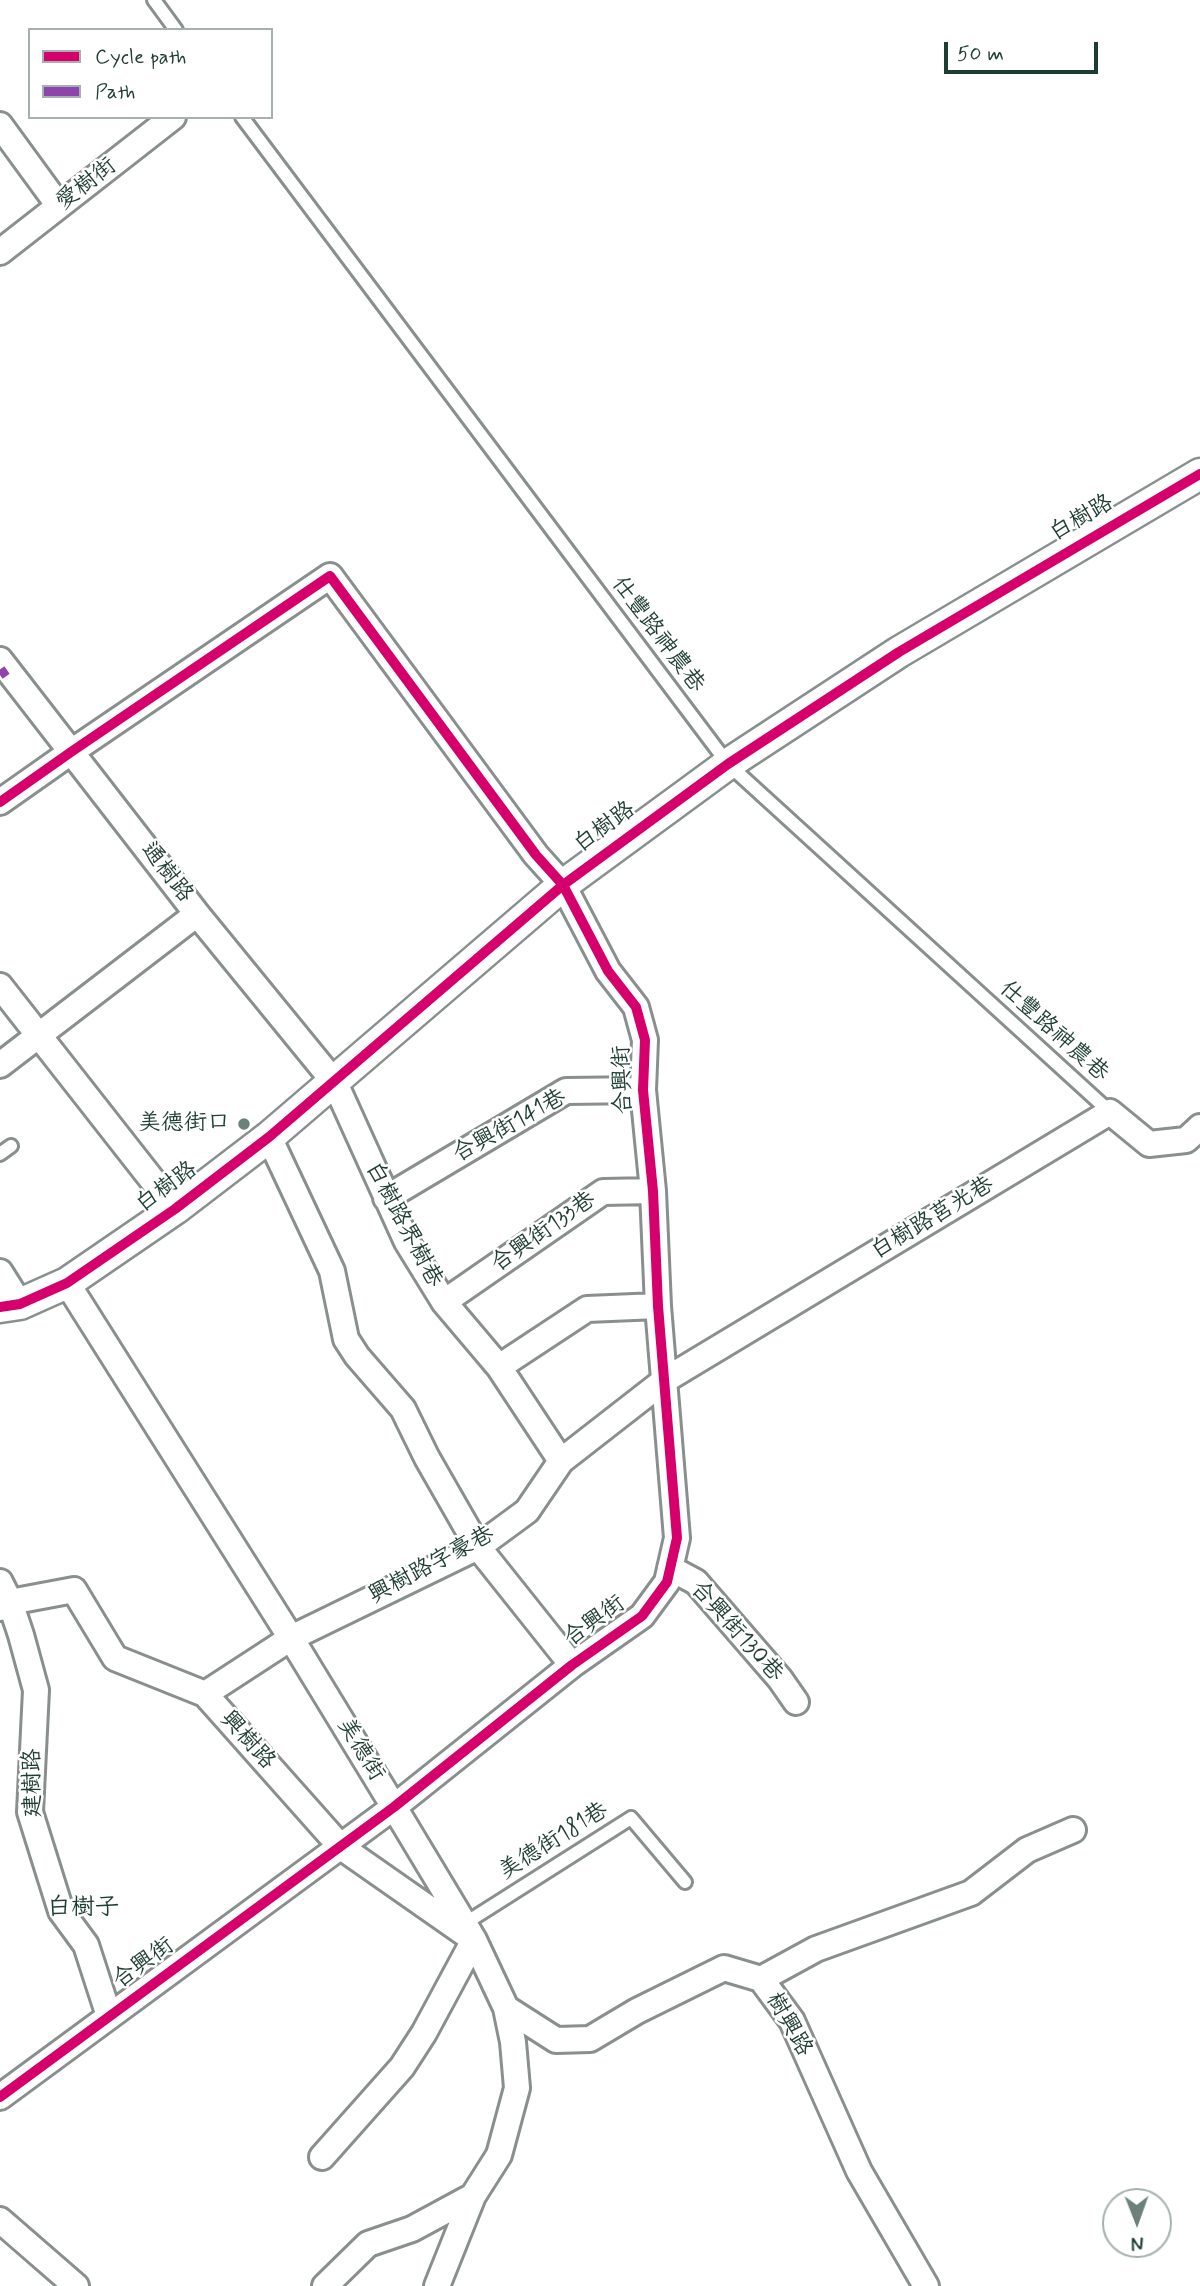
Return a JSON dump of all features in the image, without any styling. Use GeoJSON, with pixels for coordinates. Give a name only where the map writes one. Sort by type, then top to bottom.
{"type":"FeatureCollection","features":[{"type":"Feature","properties":{"kind":"street","name":"愛樹街"},"geometry":{"type":"LineString","coordinates":[[0,252],[170,119]]}},
{"type":"Feature","properties":{"kind":"street"},"geometry":{"type":"LineString","coordinates":[[0,125],[59,206]]}},
{"type":"Feature","properties":{"kind":"street","name":"白樹路"},"geometry":{"type":"LineString","coordinates":[[10,1305],[66,1283],[176,1209],[269,1138],[335,1083],[562,885],[727,764],[899,652],[1200,474]]}},
{"type":"Feature","properties":{"kind":"street","name":"合興街"},"geometry":{"type":"LineString","coordinates":[[0,2098],[394,1807],[572,1665],[642,1616],[667,1582],[677,1538],[658,1307],[653,1191],[643,1090],[645,1040],[636,1007],[608,971],[562,885],[536,855],[330,576],[71,752]]}},
{"type":"Feature","properties":{"kind":"street","name":"通樹路"},"geometry":{"type":"LineString","coordinates":[[2,668],[335,1083]]}},
{"type":"Feature","properties":{"kind":"street"},"geometry":{"type":"LineString","coordinates":[[0,802],[71,752]]}},
{"type":"Feature","properties":{"kind":"street"},"geometry":{"type":"LineString","coordinates":[[0,1065],[198,914]]}},
{"type":"Feature","properties":{"kind":"street"},"geometry":{"type":"LineString","coordinates":[[0,986],[176,1209]]}},
{"type":"Feature","properties":{"kind":"street","name":"白樹路界樹巷"},"geometry":{"type":"LineString","coordinates":[[335,1083],[407,1242],[444,1302],[499,1367],[561,1461]]}},
{"type":"Feature","properties":{"kind":"street","name":"合興街141巷"},"geometry":{"type":"LineString","coordinates":[[386,1198],[566,1091],[643,1090]]}},
{"type":"Feature","properties":{"kind":"street"},"geometry":{"type":"LineString","coordinates":[[1110,1112],[1149,1144],[1186,1140],[1200,1127]]}},
{"type":"Feature","properties":{"kind":"street","name":"白樹路莒光巷"},"geometry":{"type":"LineString","coordinates":[[665,1380],[1110,1112]]}},
{"type":"Feature","properties":{"kind":"street"},"geometry":{"type":"LineString","coordinates":[[269,1138],[332,1271],[346,1339],[357,1356],[403,1409],[427,1458],[478,1547],[572,1665]]}},
{"type":"Feature","properties":{"kind":"street","name":"合興街133巷"},"geometry":{"type":"LineString","coordinates":[[444,1302],[603,1192],[653,1191]]}},
{"type":"Feature","properties":{"kind":"street"},"geometry":{"type":"LineString","coordinates":[[0,1272],[10,1305]]}},
{"type":"Feature","properties":{"kind":"street","name":"美德街"},"geometry":{"type":"LineString","coordinates":[[66,1283],[291,1638],[394,1807],[469,1932],[506,2008],[513,2042],[517,2088],[499,2155],[473,2196],[437,2286]]}},
{"type":"Feature","properties":{"kind":"street"},"geometry":{"type":"LineString","coordinates":[[499,1367],[587,1309],[658,1307]]}},
{"type":"Feature","properties":{"kind":"street","name":"興樹路字豪巷"},"geometry":{"type":"LineString","coordinates":[[205,1694],[291,1638],[478,1547],[527,1511],[561,1461],[665,1380]]}},
{"type":"Feature","properties":{"kind":"street","name":"合興街130巷"},"geometry":{"type":"LineString","coordinates":[[670,1568],[696,1582],[780,1679],[796,1702]]}},
{"type":"Feature","properties":{"kind":"street","name":"興樹路"},"geometry":{"type":"LineString","coordinates":[[3,1598],[74,1590],[115,1658],[205,1694],[341,1846],[469,1932]]}},
{"type":"Feature","properties":{"kind":"street","name":"建樹路"},"geometry":{"type":"LineString","coordinates":[[3,1598],[36,1690],[30,1812],[61,1911],[86,1945],[109,2016]]}},
{"type":"Feature","properties":{"kind":"street"},"geometry":{"type":"LineString","coordinates":[[761,1979],[816,1949],[971,1893],[1027,1850],[1073,1830]]}},
{"type":"Feature","properties":{"kind":"street"},"geometry":{"type":"LineString","coordinates":[[321,2157],[402,2067],[424,2034],[469,1932]]}},
{"type":"Feature","properties":{"kind":"street","name":"樹興路"},"geometry":{"type":"LineString","coordinates":[[506,2008],[555,2040],[590,2039],[637,2011],[724,1968],[761,1979],[792,2021],[859,2171],[926,2286]]}},
{"type":"Feature","properties":{"kind":"street"},"geometry":{"type":"LineString","coordinates":[[325,2286],[368,2244],[412,2229],[473,2196]]}},
{"type":"Feature","properties":{"kind":"street"},"geometry":{"type":"LineString","coordinates":[[0,2220],[76,2286]]}},
{"type":"Feature","properties":{"kind":"lane"},"geometry":{"type":"LineString","coordinates":[[154,0],[175,28]]}},
{"type":"Feature","properties":{"kind":"lane","name":"仕豐路神農巷"},"geometry":{"type":"LineString","coordinates":[[243,119],[727,764],[1110,1112]]}},
{"type":"Feature","properties":{"kind":"lane","name":"美德街181巷"},"geometry":{"type":"LineString","coordinates":[[469,1932],[631,1818],[685,1882]]}},
{"type":"Feature","properties":{"kind":"marked path"},"geometry":{"type":"LineString","coordinates":[[0,675],[7,670]]}},
{"type":"Feature","properties":{"kind":"cycle path"},"geometry":{"type":"LineString","coordinates":[[0,1307],[20,1304],[67,1283],[175,1209],[269,1137],[563,885],[728,764],[899,652],[1200,474]]}},
{"type":"Feature","properties":{"kind":"cycle path"},"geometry":{"type":"LineString","coordinates":[[0,802],[330,576],[536,855],[563,885],[608,971],[636,1007],[645,1040],[643,1090],[653,1191],[658,1306],[677,1538],[667,1582],[642,1616],[572,1665],[394,1807],[0,2097]]}},
{"type":"Feature","properties":{"kind":"place","name":"美德街口"},"geometry":{"type":"Point","coordinates":[244,1124]}},
{"type":"Feature","properties":{"kind":"district","name":"白樹子"},"geometry":{"type":"Point","coordinates":[83,1909]}}]}
